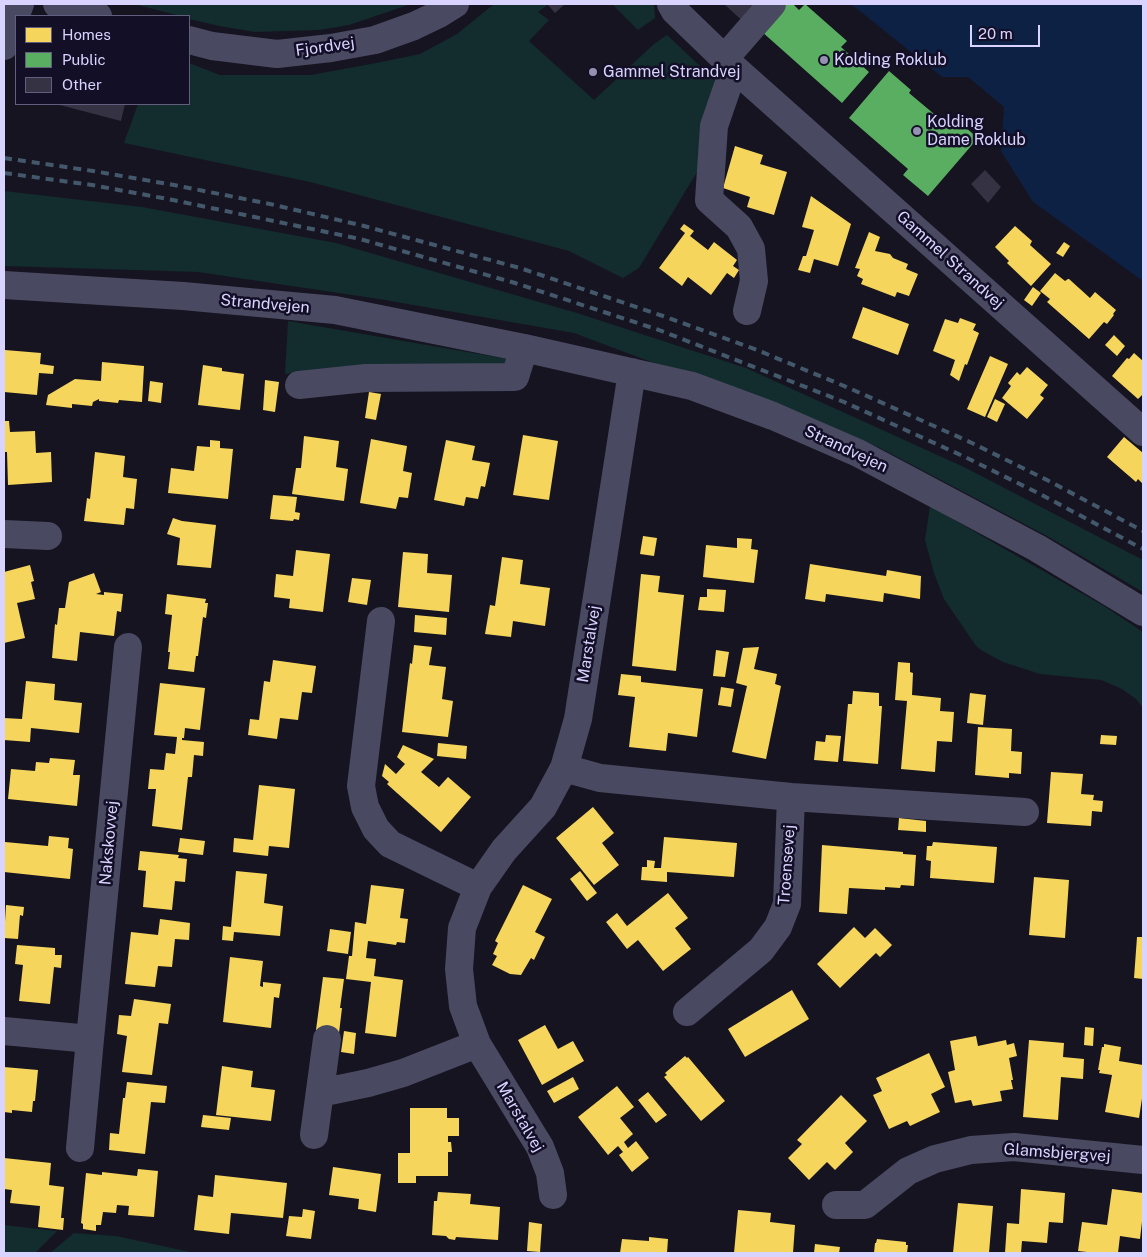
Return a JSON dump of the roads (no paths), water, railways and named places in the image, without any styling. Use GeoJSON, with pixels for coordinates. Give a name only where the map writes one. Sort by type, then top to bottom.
{"type":"FeatureCollection","features":[{"type":"Feature","properties":{"kind":"street"},"geometry":{"type":"LineString","coordinates":[[57,4],[95,15]]}},
{"type":"Feature","properties":{"kind":"street","name":"Fjordvej"},"geometry":{"type":"LineString","coordinates":[[190,40],[212,46],[277,54],[331,48],[375,40],[414,26],[455,4]]}},
{"type":"Feature","properties":{"kind":"street","name":"Gammel Strandvej"},"geometry":{"type":"LineString","coordinates":[[671,4],[729,64],[1143,432]]}},
{"type":"Feature","properties":{"kind":"street"},"geometry":{"type":"LineString","coordinates":[[747,312],[754,281],[751,249],[738,227],[709,200],[714,126],[729,64],[772,4]]}},
{"type":"Feature","properties":{"kind":"street"},"geometry":{"type":"LineString","coordinates":[[4,46],[15,17]]}},
{"type":"Feature","properties":{"kind":"street","name":"Strandvejen"},"geometry":{"type":"LineString","coordinates":[[4,285],[183,296],[335,310],[524,348],[692,386],[773,416],[858,453],[1037,548],[1143,612]]}},
{"type":"Feature","properties":{"kind":"street"},"geometry":{"type":"LineString","coordinates":[[299,385],[366,378],[515,377],[524,348]]}},
{"type":"Feature","properties":{"kind":"street","name":"Marstalvej"},"geometry":{"type":"LineString","coordinates":[[553,1195],[550,1173],[540,1147],[477,1044],[463,1006],[459,969],[462,928],[478,888],[504,850],[544,807],[564,768],[578,719],[632,372]]}},
{"type":"Feature","properties":{"kind":"street"},"geometry":{"type":"LineString","coordinates":[[4,534],[48,536]]}},
{"type":"Feature","properties":{"kind":"street"},"geometry":{"type":"LineString","coordinates":[[381,621],[361,786],[365,807],[376,829],[390,844],[478,888]]}},
{"type":"Feature","properties":{"kind":"street","name":"Nakskovvej"},"geometry":{"type":"LineString","coordinates":[[80,1148],[128,648]]}},
{"type":"Feature","properties":{"kind":"street"},"geometry":{"type":"LineString","coordinates":[[564,768],[600,778],[791,797],[1025,812]]}},
{"type":"Feature","properties":{"kind":"street","name":"Troensevej"},"geometry":{"type":"LineString","coordinates":[[686,1012],[761,950],[778,927],[787,904],[791,797]]}},
{"type":"Feature","properties":{"kind":"street"},"geometry":{"type":"LineString","coordinates":[[4,1031],[90,1039]]}},
{"type":"Feature","properties":{"kind":"street"},"geometry":{"type":"LineString","coordinates":[[314,1135],[328,1039]]}},
{"type":"Feature","properties":{"kind":"street"},"geometry":{"type":"LineString","coordinates":[[320,1093],[403,1074],[477,1044]]}},
{"type":"Feature","properties":{"kind":"street","name":"Glamsbjergvej"},"geometry":{"type":"LineString","coordinates":[[836,1205],[864,1205],[908,1171],[935,1159],[971,1150],[1014,1147],[1143,1160]]}},
{"type":"Feature","properties":{"kind":"water"},"geometry":{"type":"Polygon","coordinates":[[[851,4],[1143,4],[1143,281],[1033,202],[1001,151],[1004,107],[968,77],[942,77],[851,4]]]}},
{"type":"Feature","properties":{"kind":"railway"},"geometry":{"type":"LineString","coordinates":[[4,158],[174,185],[270,204],[364,226],[520,268],[757,350],[849,388],[972,443],[1143,531]]}},
{"type":"Feature","properties":{"kind":"railway"},"geometry":{"type":"LineString","coordinates":[[4,173],[92,185],[173,200],[360,239],[515,283],[659,330],[844,402],[965,457],[1040,494],[1143,549]]}},
{"type":"Feature","properties":{"kind":"place","name":"Kolding Roklub"},"geometry":{"type":"Point","coordinates":[824,60]}},
{"type":"Feature","properties":{"kind":"place","name":"Gammel Strandvej"},"geometry":{"type":"Point","coordinates":[593,72]}},
{"type":"Feature","properties":{"kind":"place","name":"Kolding Dame Roklub"},"geometry":{"type":"Point","coordinates":[917,131]}}]}
